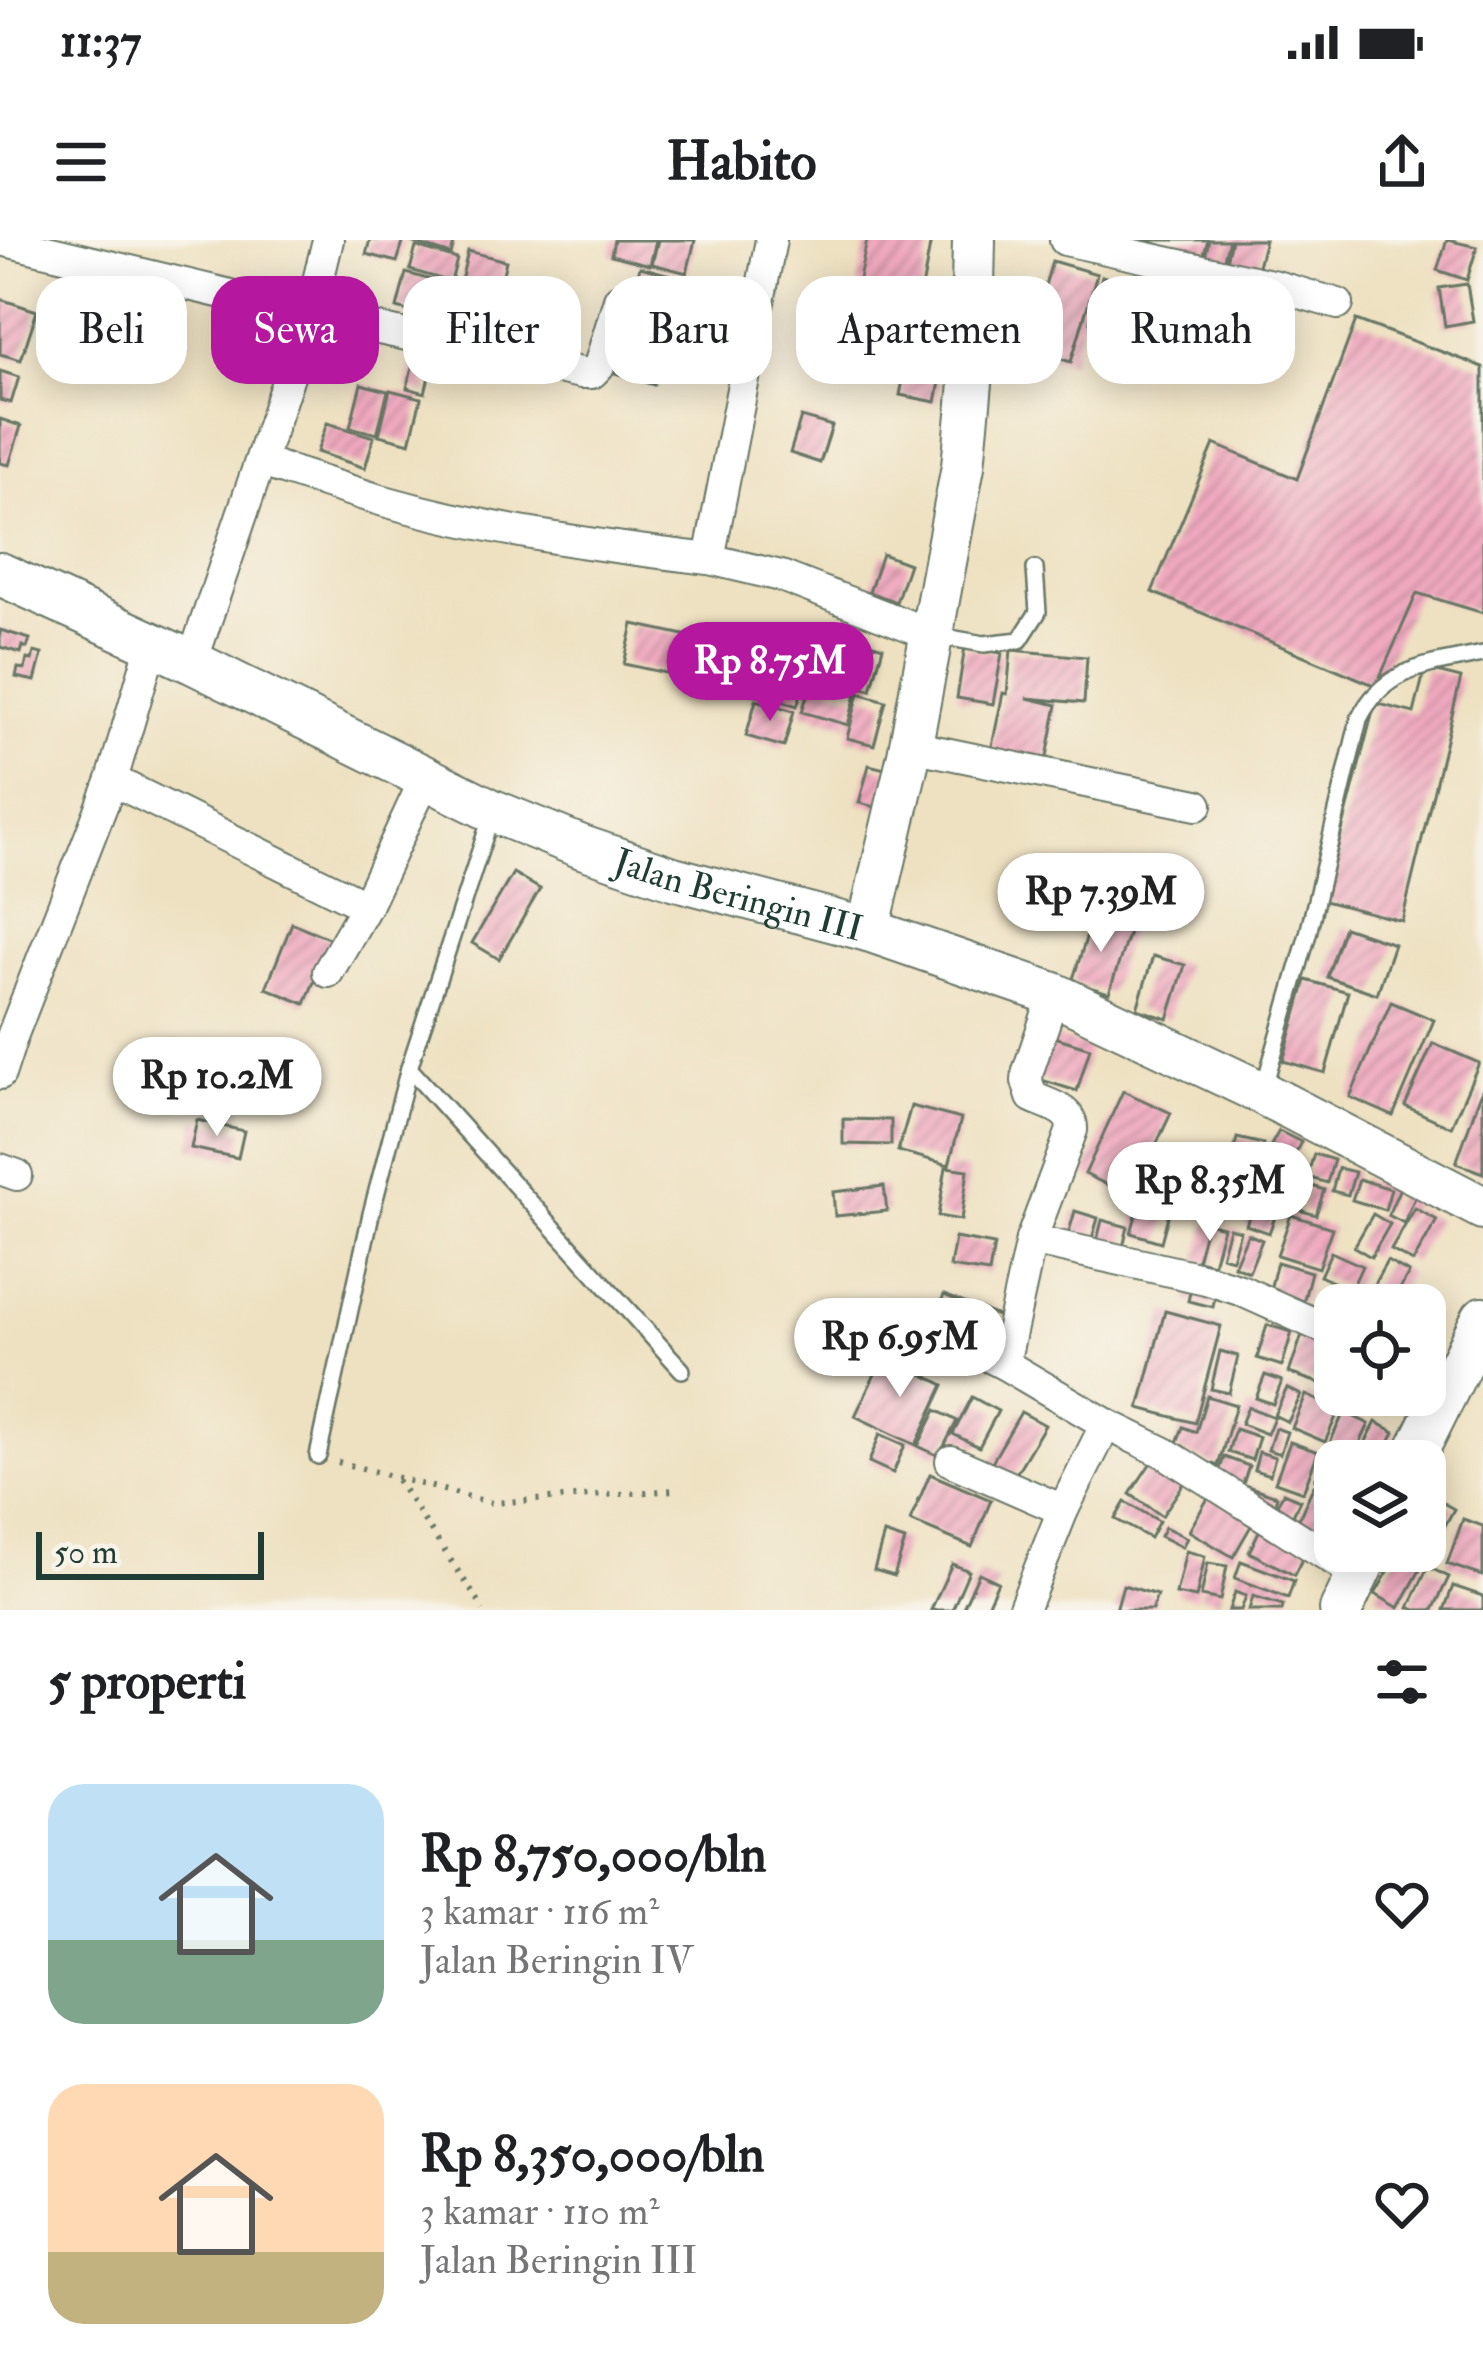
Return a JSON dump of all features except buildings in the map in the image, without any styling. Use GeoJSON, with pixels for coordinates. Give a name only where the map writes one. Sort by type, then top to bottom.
{"type":"FeatureCollection","features":[{"type":"Feature","properties":{"kind":"street"},"geometry":{"type":"LineString","coordinates":[[1,240],[211,290]]}},
{"type":"Feature","properties":{"kind":"street"},"geometry":{"type":"LineString","coordinates":[[319,276],[328,240]]}},
{"type":"Feature","properties":{"kind":"street"},"geometry":{"type":"LineString","coordinates":[[709,559],[771,240]]}},
{"type":"Feature","properties":{"kind":"street"},"geometry":{"type":"LineString","coordinates":[[868,930],[911,746],[963,466],[974,240]]}},
{"type":"Feature","properties":{"kind":"street"},"geometry":{"type":"LineString","coordinates":[[1065,240],[1338,304]]}},
{"type":"Feature","properties":{"kind":"street"},"geometry":{"type":"LineString","coordinates":[[379,329],[592,373],[605,346]]}},
{"type":"Feature","properties":{"kind":"street"},"geometry":{"type":"LineString","coordinates":[[192,662],[287,384]]}},
{"type":"Feature","properties":{"kind":"street"},"geometry":{"type":"LineString","coordinates":[[262,462],[386,501],[502,528],[709,559],[781,576],[933,635]]}},
{"type":"Feature","properties":{"kind":"street","name":"Jalan Beringin III"},"geometry":{"type":"LineString","coordinates":[[0,574],[192,662],[493,811],[582,847],[673,878],[868,930],[1054,994],[1262,1093],[1483,1208]]}},
{"type":"Feature","properties":{"kind":"street"},"geometry":{"type":"LineString","coordinates":[[0,1073],[112,780],[152,644]]}},
{"type":"Feature","properties":{"kind":"street"},"geometry":{"type":"LineString","coordinates":[[911,746],[1197,806]]}},
{"type":"Feature","properties":{"kind":"street"},"geometry":{"type":"LineString","coordinates":[[328,973],[366,906],[425,779]]}},
{"type":"Feature","properties":{"kind":"street"},"geometry":{"type":"LineString","coordinates":[[112,780],[366,906]]}},
{"type":"Feature","properties":{"kind":"street"},"geometry":{"type":"LineString","coordinates":[[1004,1364],[1031,1240],[1072,1130],[1067,1114],[1032,1097],[1027,1082],[1054,994]]}},
{"type":"Feature","properties":{"kind":"street"},"geometry":{"type":"LineString","coordinates":[[1031,1240],[1240,1290],[1314,1323]]}},
{"type":"Feature","properties":{"kind":"street"},"geometry":{"type":"LineString","coordinates":[[1446,1371],[1483,1318]]}},
{"type":"Feature","properties":{"kind":"street"},"geometry":{"type":"LineString","coordinates":[[952,1338],[1165,1453],[1356,1578]]}},
{"type":"Feature","properties":{"kind":"street"},"geometry":{"type":"LineString","coordinates":[[1022,1610],[1063,1510],[1106,1424]]}},
{"type":"Feature","properties":{"kind":"street"},"geometry":{"type":"LineString","coordinates":[[951,1461],[1063,1510]]}},
{"type":"Feature","properties":{"kind":"lane"},"geometry":{"type":"LineString","coordinates":[[933,635],[984,644],[1021,640],[1038,612],[1035,569]]}},
{"type":"Feature","properties":{"kind":"lane"},"geometry":{"type":"LineString","coordinates":[[1262,1093],[1367,703],[1391,680],[1413,669],[1483,654]]}},
{"type":"Feature","properties":{"kind":"lane"},"geometry":{"type":"LineString","coordinates":[[318,1456],[371,1214],[409,1068],[493,811]]}},
{"type":"Feature","properties":{"kind":"lane"},"geometry":{"type":"LineString","coordinates":[[409,1068],[682,1370]]}},
{"type":"Feature","properties":{"kind":"path"},"geometry":{"type":"LineString","coordinates":[[318,1456],[491,1503],[676,1490]]}},
{"type":"Feature","properties":{"kind":"path"},"geometry":{"type":"LineString","coordinates":[[395,1477],[484,1610]]}}]}
